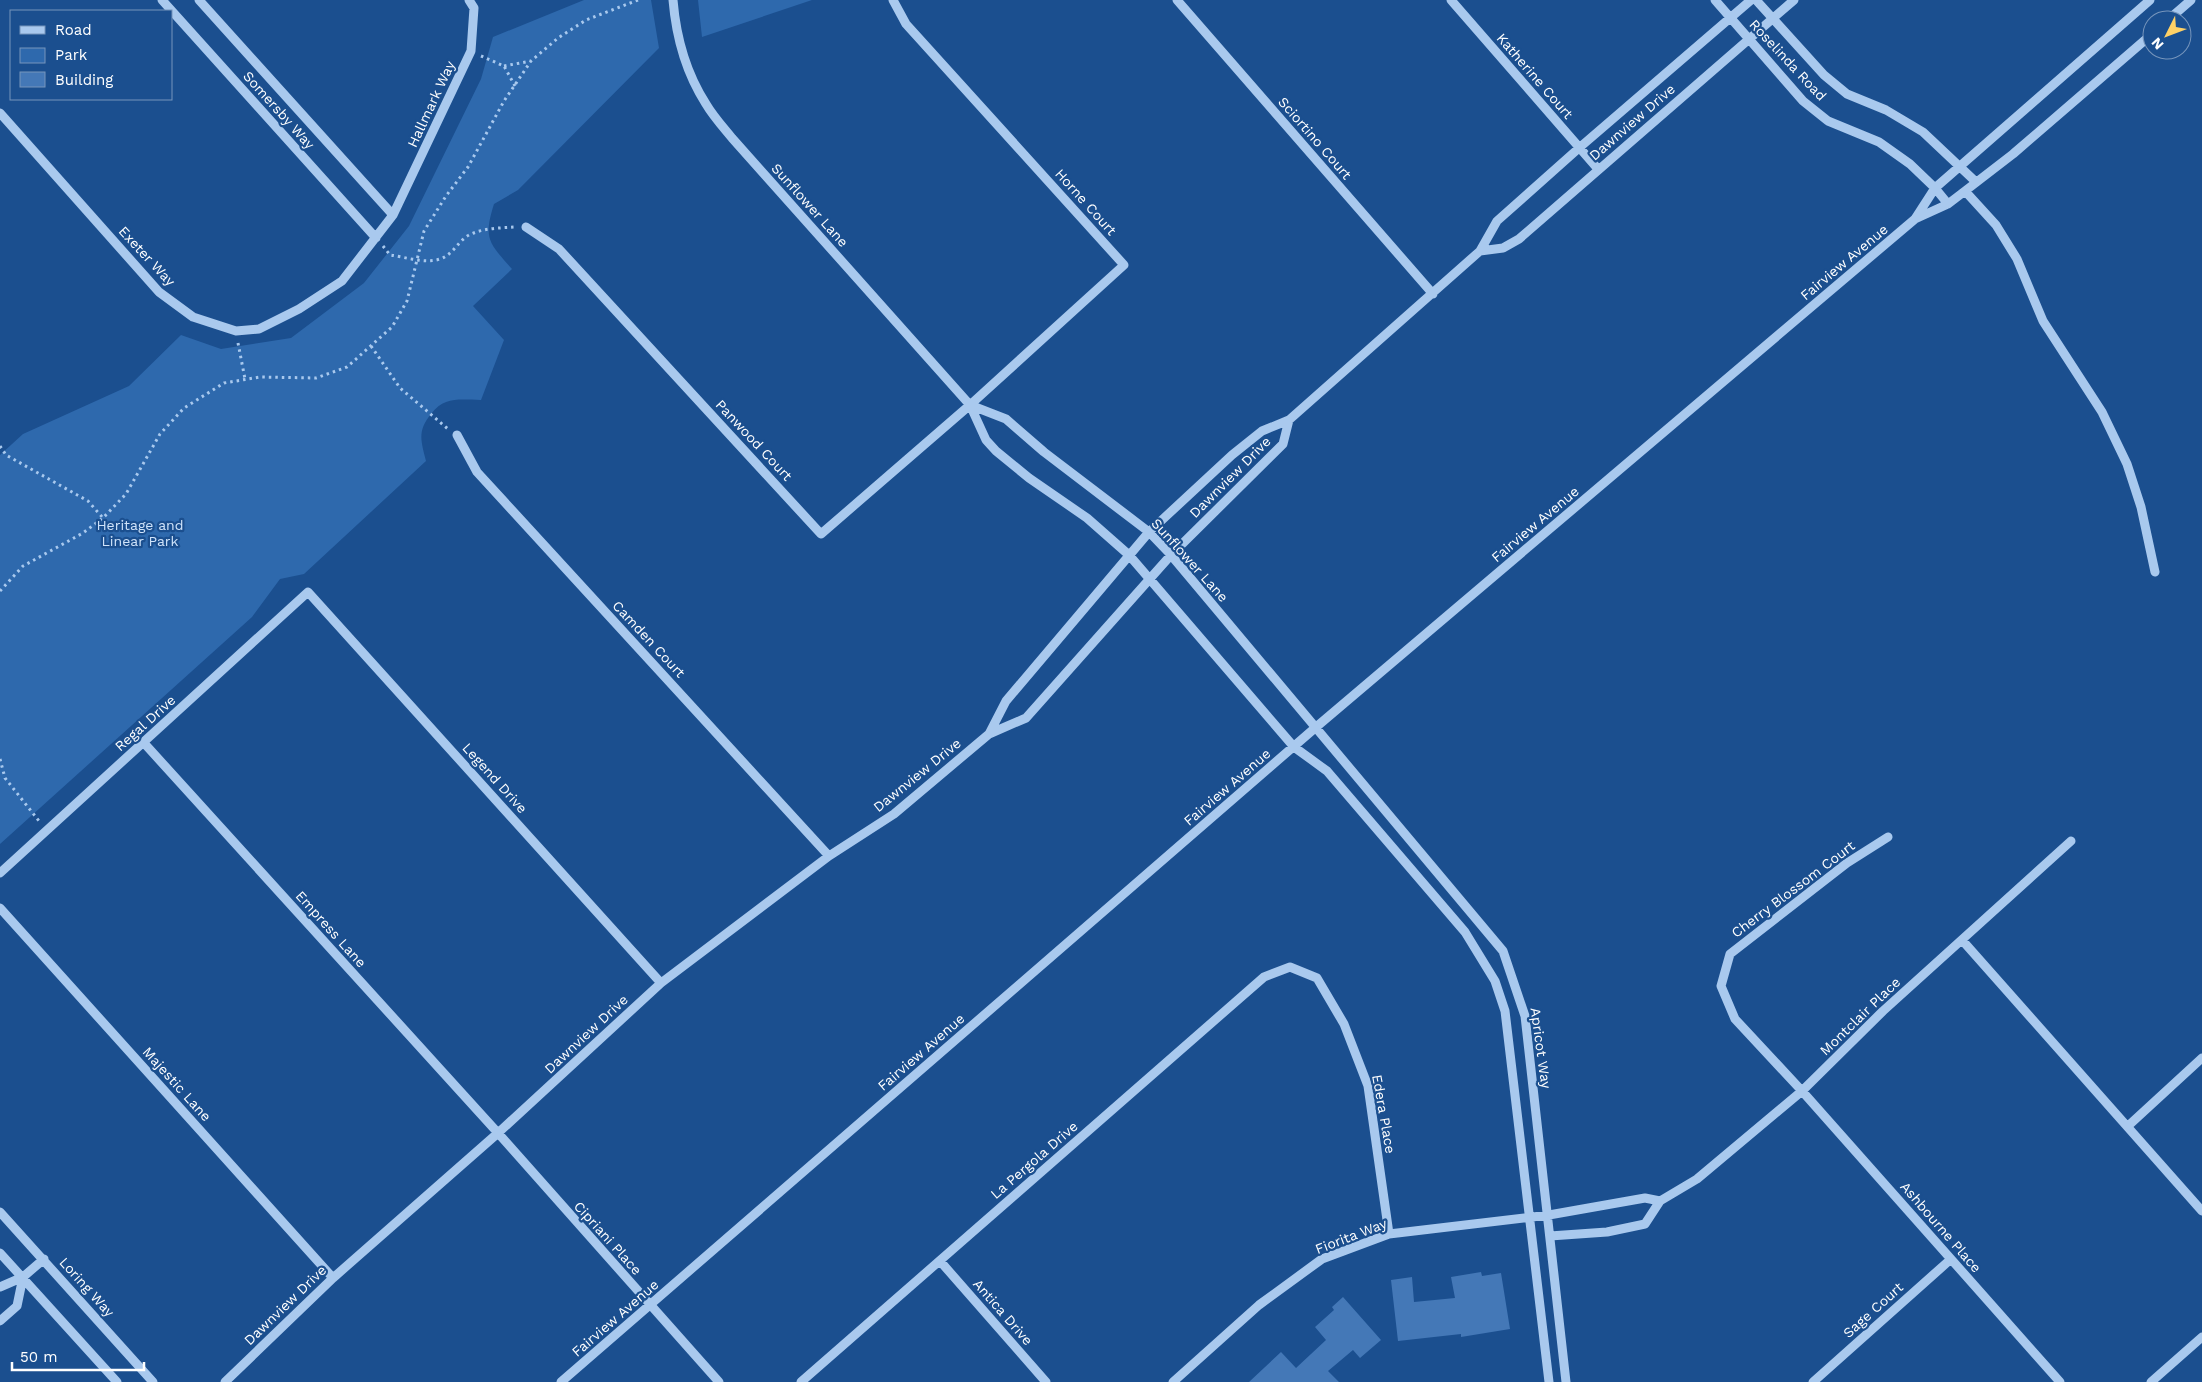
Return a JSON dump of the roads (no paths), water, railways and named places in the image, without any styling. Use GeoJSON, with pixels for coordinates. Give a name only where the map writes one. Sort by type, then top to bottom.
{"type":"FeatureCollection","features":[{"type":"Feature","properties":{"kind":"street","name":"Somersby Way"},"geometry":{"type":"LineString","coordinates":[[162,0],[171,10]]}},
{"type":"Feature","properties":{"kind":"street","name":"Somersby Way"},"geometry":{"type":"LineString","coordinates":[[200,0],[393,215]]}},
{"type":"Feature","properties":{"kind":"street","name":"Hallmark Way"},"geometry":{"type":"LineString","coordinates":[[393,215],[472,51],[474,8],[469,0]]}},
{"type":"Feature","properties":{"kind":"street","name":"Sunflower Lane"},"geometry":{"type":"LineString","coordinates":[[673,0],[676,29],[686,65],[705,104],[732,138],[970,405],[986,440],[996,451],[1029,478],[1087,518],[1129,555],[1294,747]]}},
{"type":"Feature","properties":{"kind":"street","name":"Horne Court"},"geometry":{"type":"LineString","coordinates":[[893,0],[906,24],[1124,264],[970,405]]}},
{"type":"Feature","properties":{"kind":"street","name":"Sciortino Court"},"geometry":{"type":"LineString","coordinates":[[1177,0],[1432,294]]}},
{"type":"Feature","properties":{"kind":"street","name":"Katherine Court"},"geometry":{"type":"LineString","coordinates":[[1451,0],[1598,169]]}},
{"type":"Feature","properties":{"kind":"street","name":"Roselinda Road"},"geometry":{"type":"LineString","coordinates":[[1715,0],[1803,101],[1828,120],[1879,142],[1910,164],[1948,204]]}},
{"type":"Feature","properties":{"kind":"street","name":"Dawnview Drive"},"geometry":{"type":"LineString","coordinates":[[989,734],[1006,701],[1149,532],[1232,455],[1262,431],[1289,420],[1432,294],[1480,251],[1497,221],[1751,0]]}},
{"type":"Feature","properties":{"kind":"street","name":"Roselinda Road"},"geometry":{"type":"LineString","coordinates":[[1756,0],[1824,75],[1847,94],[1886,110],[1923,132],[1976,182]]}},
{"type":"Feature","properties":{"kind":"street","name":"Dawnview Drive"},"geometry":{"type":"LineString","coordinates":[[1480,251],[1503,248],[1519,239],[1794,0]]}},
{"type":"Feature","properties":{"kind":"street","name":"Fairview Avenue"},"geometry":{"type":"LineString","coordinates":[[1915,219],[1934,188],[2150,0]]}},
{"type":"Feature","properties":{"kind":"street"},"geometry":{"type":"LineString","coordinates":[[2180,10],[2191,0]]}},
{"type":"Feature","properties":{"kind":"street","name":"Somersby Way"},"geometry":{"type":"LineString","coordinates":[[172,11],[376,238]]}},
{"type":"Feature","properties":{"kind":"street","name":"Fairview Avenue"},"geometry":{"type":"LineString","coordinates":[[562,1382],[1315,728],[1915,219],[1948,204],[2013,154],[2142,43]]}},
{"type":"Feature","properties":{"kind":"street","name":"Exeter Way"},"geometry":{"type":"LineString","coordinates":[[0,113],[159,292],[193,318],[236,331],[259,328],[299,309],[342,282],[393,215]]}},
{"type":"Feature","properties":{"kind":"street"},"geometry":{"type":"LineString","coordinates":[[1965,191],[1996,225],[2016,259],[2043,320],[2102,412],[2127,464],[2141,507],[2155,572]]}},
{"type":"Feature","properties":{"kind":"street","name":"Panwood Court"},"geometry":{"type":"LineString","coordinates":[[526,227],[559,249],[821,534],[970,405]]}},
{"type":"Feature","properties":{"kind":"street","name":"Sunflower Lane"},"geometry":{"type":"LineString","coordinates":[[970,405],[1006,419],[1044,452],[1149,532],[1315,728]]}},
{"type":"Feature","properties":{"kind":"street","name":"Dawnview Drive"},"geometry":{"type":"LineString","coordinates":[[225,1382],[333,1278],[498,1133],[661,983],[829,856],[894,814],[989,734],[1026,718],[1171,556],[1282,444],[1289,420]]}},
{"type":"Feature","properties":{"kind":"street","name":"Camden Court"},"geometry":{"type":"LineString","coordinates":[[457,435],[477,472],[829,856]]}},
{"type":"Feature","properties":{"kind":"street","name":"Regal Drive"},"geometry":{"type":"LineString","coordinates":[[0,873],[308,592]]}},
{"type":"Feature","properties":{"kind":"street","name":"Legend Drive"},"geometry":{"type":"LineString","coordinates":[[308,592],[661,983]]}},
{"type":"Feature","properties":{"kind":"street","name":"Apricot Way"},"geometry":{"type":"LineString","coordinates":[[1315,728],[1503,951],[1525,1016],[1549,1215],[1566,1382]]}},
{"type":"Feature","properties":{"kind":"street","name":"Empress Lane"},"geometry":{"type":"LineString","coordinates":[[144,743],[498,1133]]}},
{"type":"Feature","properties":{"kind":"street"},"geometry":{"type":"LineString","coordinates":[[1294,747],[1327,771],[1465,932],[1495,981],[1505,1011],[1549,1382]]}},
{"type":"Feature","properties":{"kind":"street","name":"Cherry Blossom Court"},"geometry":{"type":"LineString","coordinates":[[1802,1091],[1735,1019],[1721,986],[1730,954],[1847,863],[1888,837]]}},
{"type":"Feature","properties":{"kind":"street","name":"Montclair Place"},"geometry":{"type":"LineString","coordinates":[[1550,1236],[1607,1232],[1645,1224],[1660,1201],[1697,1180],[1802,1091],[1883,1011],[2071,841]]}},
{"type":"Feature","properties":{"kind":"street","name":"Majestic Lane"},"geometry":{"type":"LineString","coordinates":[[0,908],[333,1278]]}},
{"type":"Feature","properties":{"kind":"street"},"geometry":{"type":"LineString","coordinates":[[1962,940],[2202,1211]]}},
{"type":"Feature","properties":{"kind":"street","name":"Edera Place"},"geometry":{"type":"LineString","coordinates":[[1290,967],[1317,978],[1344,1024],[1368,1086],[1388,1234]]}},
{"type":"Feature","properties":{"kind":"street","name":"La Pergola Drive"},"geometry":{"type":"LineString","coordinates":[[801,1382],[1264,977],[1290,967]]}},
{"type":"Feature","properties":{"kind":"street"},"geometry":{"type":"LineString","coordinates":[[2128,1126],[2202,1058]]}},
{"type":"Feature","properties":{"kind":"street","name":"Ashbourne Place"},"geometry":{"type":"LineString","coordinates":[[1802,1091],[2060,1382]]}},
{"type":"Feature","properties":{"kind":"street","name":"Cipriani Place"},"geometry":{"type":"LineString","coordinates":[[498,1133],[719,1382]]}},
{"type":"Feature","properties":{"kind":"street"},"geometry":{"type":"LineString","coordinates":[[1549,1215],[1645,1198],[1660,1201]]}},
{"type":"Feature","properties":{"kind":"street","name":"Loring Way"},"geometry":{"type":"LineString","coordinates":[[0,1212],[153,1382]]}},
{"type":"Feature","properties":{"kind":"street","name":"Fiorita Way"},"geometry":{"type":"LineString","coordinates":[[1174,1382],[1259,1305],[1322,1259],[1388,1234],[1549,1215]]}},
{"type":"Feature","properties":{"kind":"street"},"geometry":{"type":"LineString","coordinates":[[0,1252],[117,1382]]}},
{"type":"Feature","properties":{"kind":"street"},"geometry":{"type":"LineString","coordinates":[[0,1287],[23,1278],[44,1259]]}},
{"type":"Feature","properties":{"kind":"street","name":"Sage Court"},"geometry":{"type":"LineString","coordinates":[[1813,1382],[1951,1259]]}},
{"type":"Feature","properties":{"kind":"street","name":"Antica Drive"},"geometry":{"type":"LineString","coordinates":[[940,1261],[1046,1382]]}},
{"type":"Feature","properties":{"kind":"street"},"geometry":{"type":"LineString","coordinates":[[0,1321],[17,1306],[23,1278]]}},
{"type":"Feature","properties":{"kind":"street"},"geometry":{"type":"LineString","coordinates":[[2151,1382],[2202,1337]]}},
{"type":"Feature","properties":{"kind":"park label","name":"Heritage and Linear Park"},"geometry":{"type":"Point","coordinates":[140,534]}}]}
